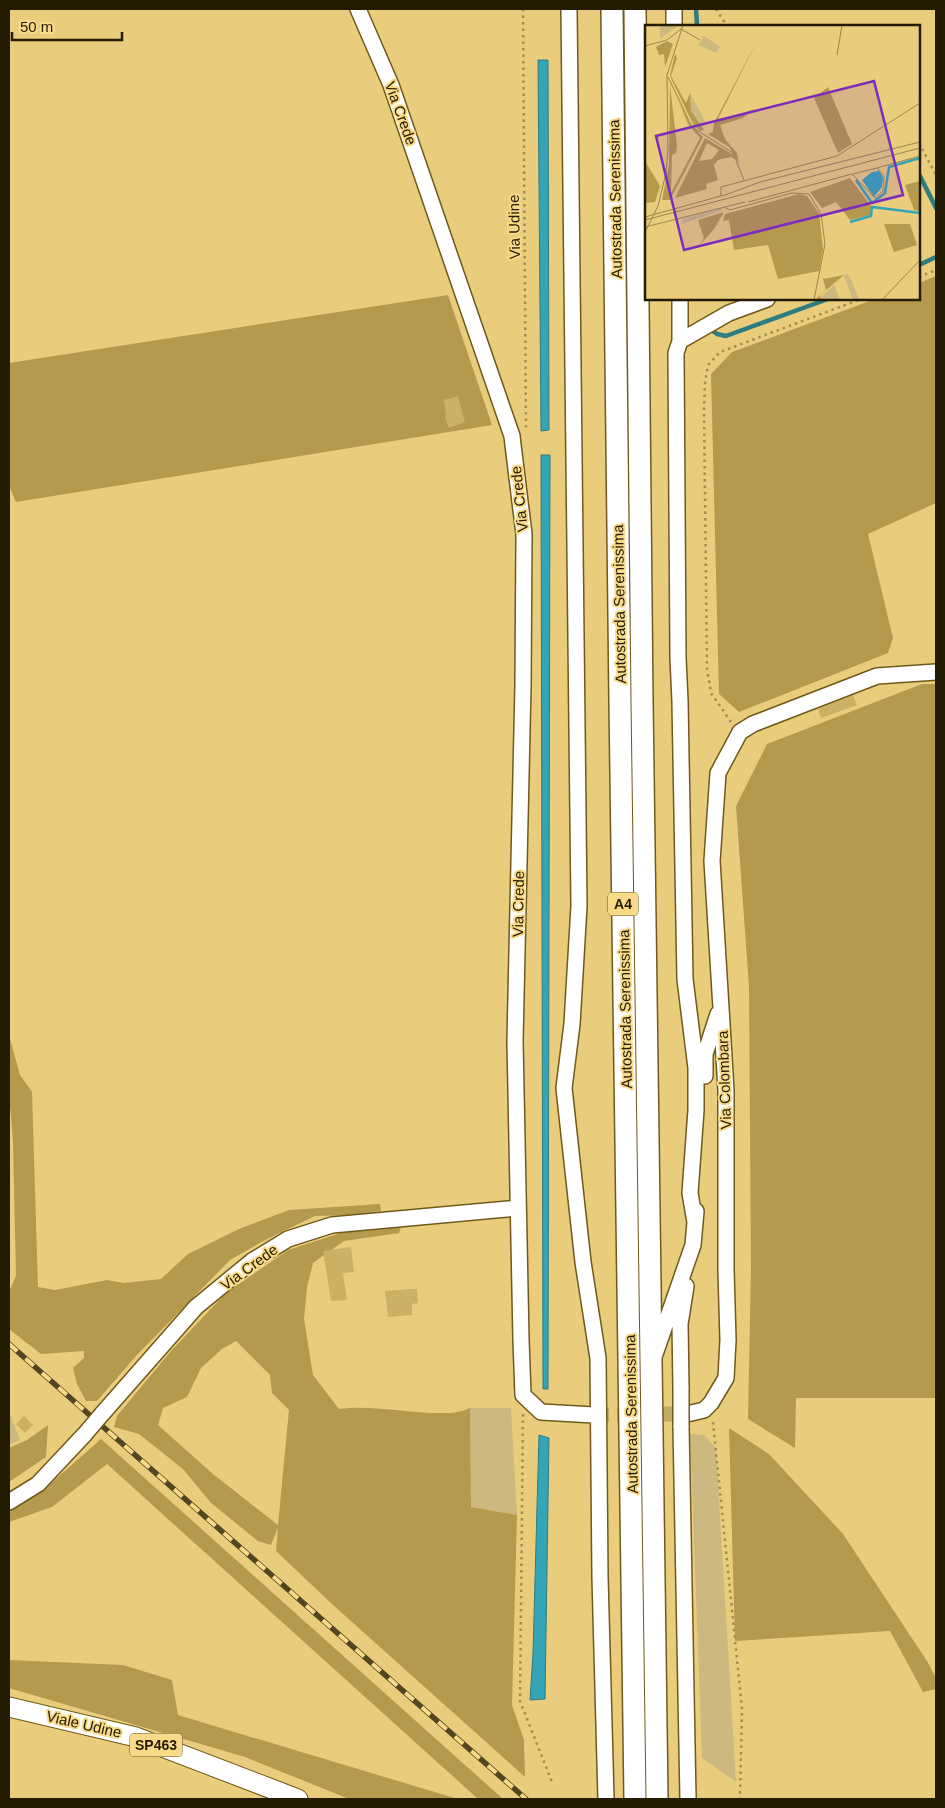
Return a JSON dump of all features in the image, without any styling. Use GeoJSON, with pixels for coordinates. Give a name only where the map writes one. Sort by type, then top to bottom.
{"type":"FeatureCollection","features":[{"type":"Feature","properties":{"kind":"highway","name":"Autostrada Serenissima"},"geometry":{"type":"LineString","coordinates":[[612,9],[635,1799]]}},
{"type":"Feature","properties":{"kind":"highway","name":"Autostrada Serenissima"},"geometry":{"type":"LineString","coordinates":[[635,9],[642,701],[657,1799]]}},
{"type":"Feature","properties":{"kind":"main road","name":"Viale Udine"},"geometry":{"type":"LineString","coordinates":[[9,1707],[136,1737],[298,1799]]}},
{"type":"Feature","properties":{"kind":"street","name":"Via Crede"},"geometry":{"type":"LineString","coordinates":[[9,1502],[38,1484],[85,1434],[196,1307],[252,1261],[288,1239],[332,1226],[518,1208],[515,1040],[523,685],[524,534],[512,436],[391,85],[358,9]]}},
{"type":"Feature","properties":{"kind":"street"},"geometry":{"type":"LineString","coordinates":[[569,9],[579,906],[572,1024],[564,1088],[583,1262],[598,1358],[600,1577],[606,1799]]}},
{"type":"Feature","properties":{"kind":"street"},"geometry":{"type":"LineString","coordinates":[[674,9],[674,25]]}},
{"type":"Feature","properties":{"kind":"street"},"geometry":{"type":"LineString","coordinates":[[680,300],[680,341],[676,354],[678,658],[685,979],[696,1068],[696,1110],[690,1193],[695,1222]]}},
{"type":"Feature","properties":{"kind":"street"},"geometry":{"type":"LineString","coordinates":[[680,341],[729,312],[764,300]]}},
{"type":"Feature","properties":{"kind":"street"},"geometry":{"type":"LineString","coordinates":[[740,732],[753,724],[877,676],[936,672]]}},
{"type":"Feature","properties":{"kind":"street","name":"Via Colombara"},"geometry":{"type":"LineString","coordinates":[[711,1403],[726,1378],[728,1340],[726,1090],[712,861],[718,773],[740,732]]}},
{"type":"Feature","properties":{"kind":"street"},"geometry":{"type":"LineString","coordinates":[[688,1799],[684,1420],[681,1388],[680,1324],[693,1245],[704,1142],[705,1054],[720,1005]]}},
{"type":"Feature","properties":{"kind":"street"},"geometry":{"type":"LineString","coordinates":[[518,1208],[523,1395],[541,1412],[594,1415]]}},
{"type":"Feature","properties":{"kind":"street"},"geometry":{"type":"LineString","coordinates":[[652,1363],[693,1245]]}},
{"type":"Feature","properties":{"kind":"street"},"geometry":{"type":"LineString","coordinates":[[684,1420],[704,1410],[711,1403]]}},
{"type":"Feature","properties":{"kind":"path","name":"Via Udine"},"geometry":{"type":"LineString","coordinates":[[512,436],[526,430],[527,318],[522,9]]}},
{"type":"Feature","properties":{"kind":"path"},"geometry":{"type":"LineString","coordinates":[[716,9],[725,25]]}},
{"type":"Feature","properties":{"kind":"path"},"geometry":{"type":"LineString","coordinates":[[920,145],[936,175]]}},
{"type":"Feature","properties":{"kind":"path"},"geometry":{"type":"LineString","coordinates":[[920,277],[936,270]]}},
{"type":"Feature","properties":{"kind":"path"},"geometry":{"type":"LineString","coordinates":[[740,732],[724,713],[711,692],[706,668],[704,409],[708,364],[720,352],[858,300]]}},
{"type":"Feature","properties":{"kind":"path"},"geometry":{"type":"LineString","coordinates":[[523,1395],[520,1701],[552,1782]]}},
{"type":"Feature","properties":{"kind":"path"},"geometry":{"type":"LineString","coordinates":[[711,1403],[742,1709],[740,1799]]}},
{"type":"Feature","properties":{"kind":"shaded area"},"geometry":{"type":"Polygon","coordinates":[[[936,276],[936,503],[868,534],[893,638],[888,653],[739,712],[719,694],[711,374],[732,352],[872,300],[920,300],[920,283],[936,276]]]}},
{"type":"Feature","properties":{"kind":"shaded area"},"geometry":{"type":"Polygon","coordinates":[[[448,295],[492,425],[16,502],[9,486],[9,363],[448,295]]]}},
{"type":"Feature","properties":{"kind":"shaded area"},"geometry":{"type":"Polygon","coordinates":[[[922,684],[936,684],[936,1398],[796,1398],[795,1448],[748,1419],[751,1269],[749,987],[736,806],[767,744],[922,684]]]}},
{"type":"Feature","properties":{"kind":"shaded area"},"geometry":{"type":"Polygon","coordinates":[[[9,1035],[20,1075],[32,1092],[38,1287],[55,1290],[107,1280],[124,1283],[161,1279],[188,1254],[239,1229],[289,1210],[380,1204],[381,1211],[352,1215],[315,1216],[265,1240],[230,1260],[136,1356],[97,1401],[86,1401],[77,1384],[73,1368],[84,1358],[84,1351],[41,1354],[9,1329],[9,1292],[16,1276],[13,1142],[9,1093],[9,1035]]]}},
{"type":"Feature","properties":{"kind":"shaded area"},"geometry":{"type":"Polygon","coordinates":[[[401,1227],[399,1233],[344,1241],[313,1263],[307,1287],[304,1319],[313,1375],[339,1409],[373,1408],[442,1413],[470,1408],[471,1507],[517,1515],[512,1705],[524,1740],[525,1777],[333,1605],[276,1551],[278,1528],[271,1545],[258,1541],[211,1503],[183,1469],[139,1434],[114,1427],[117,1416],[171,1351],[226,1293],[288,1250],[347,1231],[401,1227]],[[236,1341],[222,1349],[201,1368],[187,1397],[163,1408],[158,1425],[213,1474],[278,1525],[289,1410],[272,1393],[270,1375],[236,1341]]]}},
{"type":"Feature","properties":{"kind":"shaded area"},"geometry":{"type":"Polygon","coordinates":[[[470,1408],[511,1408],[517,1515],[471,1507],[470,1408]]]}},
{"type":"Feature","properties":{"kind":"shaded area"},"geometry":{"type":"Polygon","coordinates":[[[9,1411],[20,1440],[9,1444],[9,1411]]]}},
{"type":"Feature","properties":{"kind":"shaded area"},"geometry":{"type":"Polygon","coordinates":[[[48,1425],[46,1457],[9,1482],[9,1448],[27,1440],[48,1425]]]}},
{"type":"Feature","properties":{"kind":"shaded area"},"geometry":{"type":"Polygon","coordinates":[[[729,1428],[769,1454],[843,1534],[927,1661],[936,1678],[936,1689],[923,1692],[890,1631],[735,1641],[729,1428]]]}},
{"type":"Feature","properties":{"kind":"shaded area"},"geometry":{"type":"Polygon","coordinates":[[[690,1434],[704,1435],[716,1448],[736,1782],[702,1758],[690,1434]]]}},
{"type":"Feature","properties":{"kind":"shaded area"},"geometry":{"type":"Polygon","coordinates":[[[101,1439],[503,1799],[478,1799],[107,1464],[52,1507],[9,1522],[9,1507],[41,1492],[101,1439]]]}},
{"type":"Feature","properties":{"kind":"shaded area"},"geometry":{"type":"Polygon","coordinates":[[[9,1660],[123,1665],[172,1680],[178,1715],[458,1799],[349,1799],[245,1757],[9,1688],[9,1660]]]}},
{"type":"Feature","properties":{"kind":"water"},"geometry":{"type":"Polygon","coordinates":[[[538,60],[548,60],[549,430],[541,431],[538,60]]]}},
{"type":"Feature","properties":{"kind":"water"},"geometry":{"type":"Polygon","coordinates":[[[541,455],[550,455],[548,1389],[543,1389],[541,455]]]}},
{"type":"Feature","properties":{"kind":"water"},"geometry":{"type":"Polygon","coordinates":[[[539,1435],[549,1438],[545,1699],[530,1700],[533,1653],[539,1435]]]}},
{"type":"Feature","properties":{"kind":"building"},"geometry":{"type":"Polygon","coordinates":[[[458,396],[465,422],[449,428],[445,417],[444,400],[458,396]]]}},
{"type":"Feature","properties":{"kind":"building"},"geometry":{"type":"Polygon","coordinates":[[[853,695],[857,705],[821,718],[818,709],[853,695]]]}},
{"type":"Feature","properties":{"kind":"building"},"geometry":{"type":"Polygon","coordinates":[[[351,1247],[354,1272],[343,1273],[347,1300],[331,1301],[323,1251],[351,1247]]]}},
{"type":"Feature","properties":{"kind":"building"},"geometry":{"type":"Polygon","coordinates":[[[417,1289],[418,1303],[412,1304],[412,1315],[388,1317],[385,1291],[417,1289]]]}},
{"type":"Feature","properties":{"kind":"building"},"geometry":{"type":"Polygon","coordinates":[[[24,1416],[33,1425],[25,1433],[16,1424],[24,1416]]]}},
{"type":"Feature","properties":{"kind":"waterway"},"geometry":{"type":"LineString","coordinates":[[696,9],[697,25]]}},
{"type":"Feature","properties":{"kind":"waterway"},"geometry":{"type":"LineString","coordinates":[[920,176],[936,208]]}},
{"type":"Feature","properties":{"kind":"waterway"},"geometry":{"type":"LineString","coordinates":[[920,265],[936,257]]}},
{"type":"Feature","properties":{"kind":"waterway"},"geometry":{"type":"LineString","coordinates":[[710,329],[717,334],[726,336],[825,300]]}},
{"type":"Feature","properties":{"kind":"tunnel"},"geometry":{"type":"LineString","coordinates":[[594,1415],[687,1414]]}},
{"type":"Feature","properties":{"kind":"railway"},"geometry":{"type":"LineString","coordinates":[[9,1344],[526,1799]]}}]}
